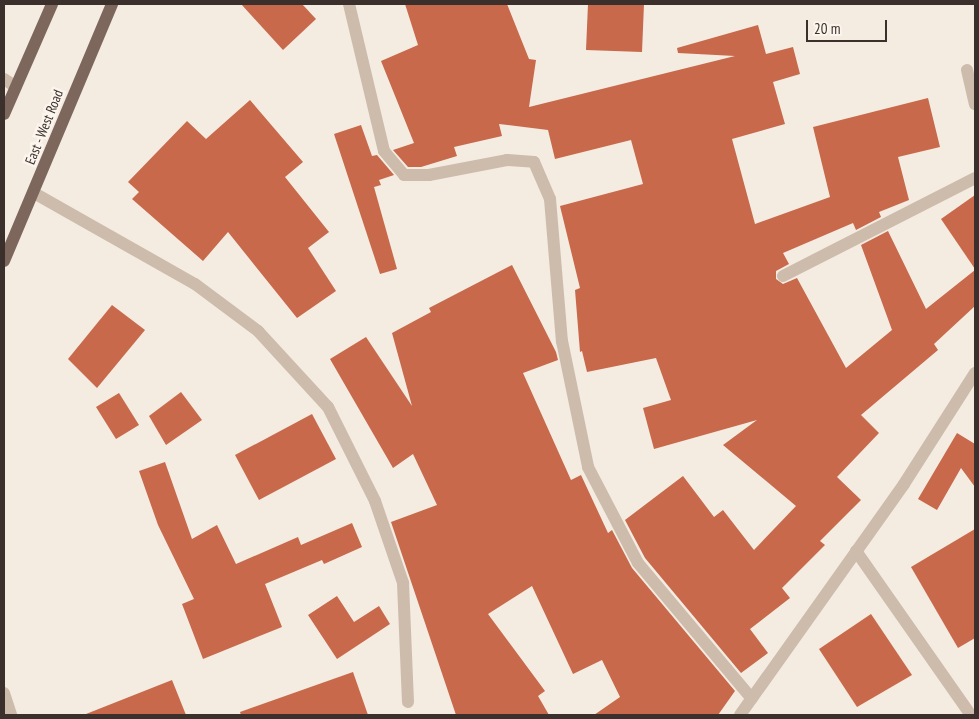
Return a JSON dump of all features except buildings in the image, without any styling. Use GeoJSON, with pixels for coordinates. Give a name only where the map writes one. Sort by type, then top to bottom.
{"type":"FeatureCollection","features":[{"type":"Feature","properties":{"kind":"main road"},"geometry":{"type":"LineString","coordinates":[[4,114],[52,4]]}},
{"type":"Feature","properties":{"kind":"main road","name":"East - West Road"},"geometry":{"type":"LineString","coordinates":[[4,260],[34,193],[112,4]]}},
{"type":"Feature","properties":{"kind":"street"},"geometry":{"type":"LineString","coordinates":[[349,4],[384,152],[404,175],[429,175],[507,160],[534,162],[550,199],[562,341],[588,467],[638,563],[752,698]]}},
{"type":"Feature","properties":{"kind":"street"},"geometry":{"type":"LineString","coordinates":[[967,70],[975,104]]}},
{"type":"Feature","properties":{"kind":"street"},"geometry":{"type":"LineString","coordinates":[[4,79],[16,87]]}},
{"type":"Feature","properties":{"kind":"street"},"geometry":{"type":"LineString","coordinates":[[783,276],[975,178]]}},
{"type":"Feature","properties":{"kind":"street"},"geometry":{"type":"LineString","coordinates":[[34,193],[195,284],[258,331],[328,407],[375,501],[403,583],[408,702]]}},
{"type":"Feature","properties":{"kind":"street"},"geometry":{"type":"LineString","coordinates":[[740,715],[904,484],[975,373]]}},
{"type":"Feature","properties":{"kind":"street"},"geometry":{"type":"LineString","coordinates":[[856,551],[971,715]]}},
{"type":"Feature","properties":{"kind":"street"},"geometry":{"type":"LineString","coordinates":[[4,693],[11,715]]}}]}
